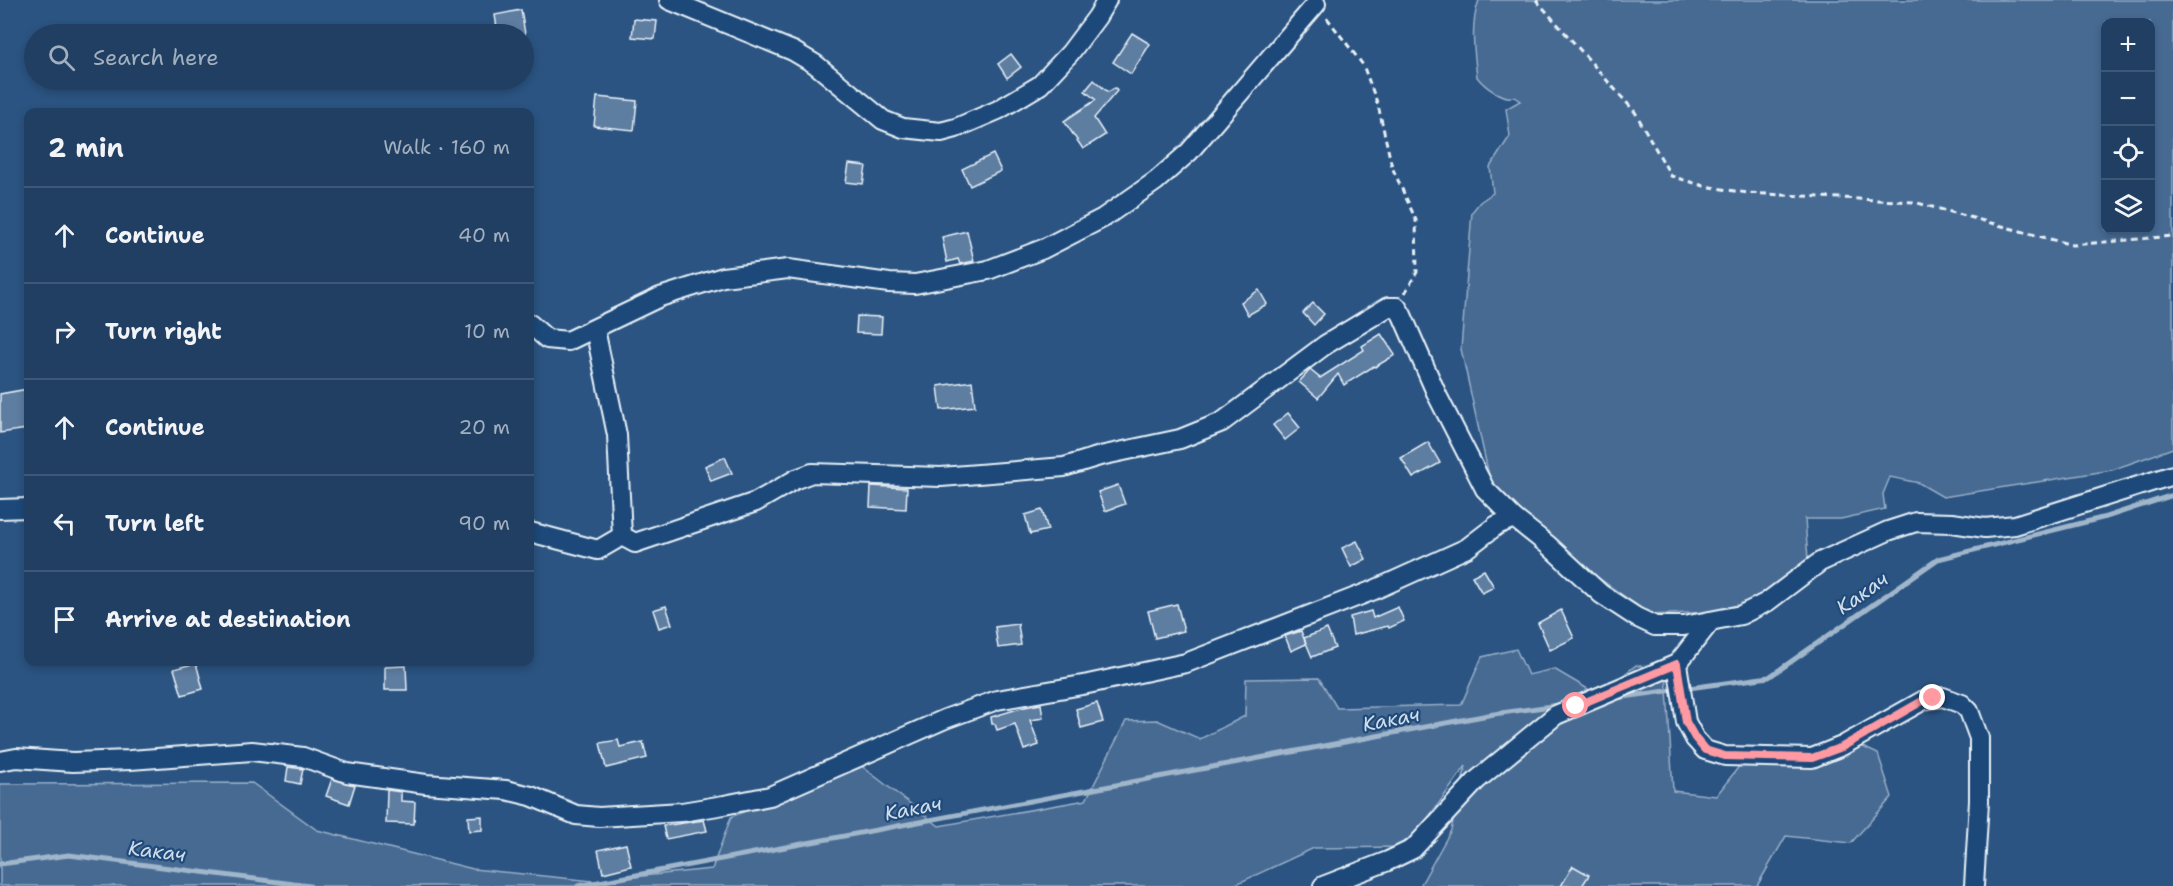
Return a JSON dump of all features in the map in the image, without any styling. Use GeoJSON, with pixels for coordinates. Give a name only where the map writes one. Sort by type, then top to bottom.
{"type":"FeatureCollection","features":[{"type":"Feature","properties":{"kind":"street"},"geometry":{"type":"LineString","coordinates":[[669,0],[793,51],[815,64],[883,120],[903,128],[932,132],[956,128],[998,110],[1040,85],[1070,53],[1107,0]]}},
{"type":"Feature","properties":{"kind":"street"},"geometry":{"type":"LineString","coordinates":[[534,328],[547,339],[568,341],[660,297],[723,277],[788,269],[889,283],[915,284],[988,270],[1043,249],[1103,218],[1156,181],[1189,152],[1316,4]]}},
{"type":"Feature","properties":{"kind":"street"},"geometry":{"type":"LineString","coordinates":[[622,537],[635,543],[651,539],[756,502],[796,479],[812,473],[941,477],[1064,467],[1100,456],[1180,439],[1222,422],[1325,345],[1381,309],[1388,307],[1397,307],[1438,397],[1485,489],[1514,518],[1548,545],[1601,594],[1646,623],[1655,626],[1684,626],[1741,615],[1767,602],[1820,562],[1863,541],[1916,522],[1985,528],[2015,525],[2173,475]]}},
{"type":"Feature","properties":{"kind":"street"},"geometry":{"type":"LineString","coordinates":[[595,329],[617,435],[622,537]]}},
{"type":"Feature","properties":{"kind":"street"},"geometry":{"type":"LineString","coordinates":[[0,509],[24,508]]}},
{"type":"Feature","properties":{"kind":"street"},"geometry":{"type":"LineString","coordinates":[[0,761],[16,758],[73,762],[130,760],[252,751],[303,757],[347,772],[426,784],[506,790],[531,796],[576,815],[600,817],[682,812],[770,796],[945,719],[997,700],[1186,663],[1374,590],[1467,548],[1497,525],[1514,518]]}},
{"type":"Feature","properties":{"kind":"street"},"geometry":{"type":"LineString","coordinates":[[534,533],[598,550],[622,537]]}},
{"type":"Feature","properties":{"kind":"street"},"geometry":{"type":"LineString","coordinates":[[1323,886],[1413,849],[1477,780],[1556,715],[1678,671],[1711,621]]}},
{"type":"Feature","properties":{"kind":"street"},"geometry":{"type":"LineString","coordinates":[[1678,671],[1686,722],[1705,750],[1725,756],[1812,758],[1842,747],[1924,700],[1943,697],[1962,704],[1969,711],[1979,738],[1979,801],[1974,886]]}},
{"type":"Feature","properties":{"kind":"path"},"geometry":{"type":"LineString","coordinates":[[1536,0],[1635,111],[1671,176],[1704,186],[1747,193],[1914,202],[2072,244],[2173,236]]}},
{"type":"Feature","properties":{"kind":"path"},"geometry":{"type":"LineString","coordinates":[[1316,4],[1363,65],[1378,105],[1392,167],[1416,220],[1417,272],[1397,307]]}},
{"type":"Feature","properties":{"kind":"shaded area"},"geometry":{"type":"Polygon","coordinates":[[[1479,0],[2173,0],[2173,448],[2112,470],[1943,497],[1919,483],[1890,477],[1883,494],[1885,509],[1841,519],[1805,519],[1808,560],[1770,593],[1728,611],[1650,615],[1495,503],[1461,349],[1472,212],[1480,202],[1493,193],[1490,167],[1510,136],[1506,109],[1520,101],[1514,97],[1494,92],[1477,77],[1474,19],[1479,0]]]}},
{"type":"Feature","properties":{"kind":"shaded area"},"geometry":{"type":"Polygon","coordinates":[[[1516,649],[1528,675],[1554,669],[1598,695],[1636,665],[1666,672],[1673,791],[1716,796],[1744,760],[1815,766],[1861,746],[1878,754],[1892,797],[1851,843],[1786,836],[1757,886],[1420,886],[1451,830],[1466,766],[1407,847],[1314,848],[1232,886],[0,886],[0,784],[252,783],[317,830],[473,869],[593,881],[712,869],[731,817],[859,764],[939,826],[1086,800],[1126,721],[1157,720],[1200,739],[1245,716],[1246,679],[1319,678],[1337,708],[1461,705],[1482,657],[1516,649]]]}},
{"type":"Feature","properties":{"kind":"building"},"geometry":{"type":"Polygon","coordinates":[[[521,10],[523,24],[496,24],[495,15],[521,10]]]}},
{"type":"Feature","properties":{"kind":"building"},"geometry":{"type":"Polygon","coordinates":[[[634,19],[657,21],[655,39],[632,37],[634,19]]]}},
{"type":"Feature","properties":{"kind":"building"},"geometry":{"type":"Polygon","coordinates":[[[1132,33],[1150,44],[1131,74],[1113,62],[1132,33]]]}},
{"type":"Feature","properties":{"kind":"building"},"geometry":{"type":"Polygon","coordinates":[[[1011,54],[1021,67],[1007,78],[998,64],[1011,54]]]}},
{"type":"Feature","properties":{"kind":"building"},"geometry":{"type":"Polygon","coordinates":[[[1094,80],[1108,92],[1115,88],[1117,91],[1094,118],[1105,135],[1083,149],[1064,121],[1096,100],[1085,91],[1094,80]]]}},
{"type":"Feature","properties":{"kind":"building"},"geometry":{"type":"Polygon","coordinates":[[[597,97],[637,101],[634,130],[594,126],[597,97]]]}},
{"type":"Feature","properties":{"kind":"building"},"geometry":{"type":"Polygon","coordinates":[[[993,154],[1001,171],[970,186],[962,169],[993,154]]]}},
{"type":"Feature","properties":{"kind":"building"},"geometry":{"type":"Polygon","coordinates":[[[849,164],[866,166],[863,184],[846,182],[849,164]]]}},
{"type":"Feature","properties":{"kind":"building"},"geometry":{"type":"Polygon","coordinates":[[[967,231],[974,261],[960,264],[958,259],[947,262],[942,237],[967,231]]]}},
{"type":"Feature","properties":{"kind":"building"},"geometry":{"type":"Polygon","coordinates":[[[1259,290],[1267,304],[1248,315],[1241,302],[1259,290]]]}},
{"type":"Feature","properties":{"kind":"building"},"geometry":{"type":"Polygon","coordinates":[[[1313,303],[1324,314],[1314,325],[1303,313],[1313,303]]]}},
{"type":"Feature","properties":{"kind":"building"},"geometry":{"type":"Polygon","coordinates":[[[857,316],[882,317],[881,334],[856,333],[857,316]]]}},
{"type":"Feature","properties":{"kind":"building"},"geometry":{"type":"Polygon","coordinates":[[[1381,334],[1395,355],[1375,367],[1344,385],[1338,374],[1318,398],[1299,382],[1310,370],[1320,378],[1364,350],[1362,346],[1381,334]]]}},
{"type":"Feature","properties":{"kind":"building"},"geometry":{"type":"Polygon","coordinates":[[[972,381],[975,406],[941,410],[938,386],[972,381]]]}},
{"type":"Feature","properties":{"kind":"building"},"geometry":{"type":"Polygon","coordinates":[[[24,390],[24,429],[0,433],[0,394],[24,390]]]}},
{"type":"Feature","properties":{"kind":"building"},"geometry":{"type":"Polygon","coordinates":[[[1288,413],[1300,428],[1285,440],[1273,425],[1288,413]]]}},
{"type":"Feature","properties":{"kind":"building"},"geometry":{"type":"Polygon","coordinates":[[[1428,442],[1440,463],[1413,478],[1401,458],[1428,442]]]}},
{"type":"Feature","properties":{"kind":"building"},"geometry":{"type":"Polygon","coordinates":[[[725,457],[732,473],[711,481],[705,466],[725,457]]]}},
{"type":"Feature","properties":{"kind":"building"},"geometry":{"type":"Polygon","coordinates":[[[1118,485],[1125,504],[1105,511],[1098,492],[1118,485]]]}},
{"type":"Feature","properties":{"kind":"building"},"geometry":{"type":"Polygon","coordinates":[[[871,486],[907,488],[906,509],[870,507],[871,486]]]}},
{"type":"Feature","properties":{"kind":"building"},"geometry":{"type":"Polygon","coordinates":[[[1042,510],[1048,530],[1030,534],[1025,515],[1042,510]]]}},
{"type":"Feature","properties":{"kind":"building"},"geometry":{"type":"Polygon","coordinates":[[[1357,541],[1366,559],[1351,567],[1342,548],[1357,541]]]}},
{"type":"Feature","properties":{"kind":"building"},"geometry":{"type":"Polygon","coordinates":[[[1484,570],[1494,587],[1482,593],[1472,576],[1484,570]]]}},
{"type":"Feature","properties":{"kind":"building"},"geometry":{"type":"Polygon","coordinates":[[[1177,604],[1184,631],[1155,638],[1148,611],[1177,604]]]}},
{"type":"Feature","properties":{"kind":"building"},"geometry":{"type":"Polygon","coordinates":[[[666,606],[672,624],[659,628],[653,610],[666,606]]]}},
{"type":"Feature","properties":{"kind":"building"},"geometry":{"type":"Polygon","coordinates":[[[1398,607],[1404,621],[1389,628],[1388,626],[1353,635],[1350,617],[1371,611],[1373,618],[1398,607]]]}},
{"type":"Feature","properties":{"kind":"building"},"geometry":{"type":"Polygon","coordinates":[[[1561,610],[1574,638],[1550,650],[1538,623],[1561,610]]]}},
{"type":"Feature","properties":{"kind":"building"},"geometry":{"type":"Polygon","coordinates":[[[1018,624],[1021,645],[998,648],[995,627],[1018,624]]]}},
{"type":"Feature","properties":{"kind":"building"},"geometry":{"type":"Polygon","coordinates":[[[1327,629],[1335,648],[1312,657],[1304,638],[1327,629]]]}},
{"type":"Feature","properties":{"kind":"building"},"geometry":{"type":"Polygon","coordinates":[[[1301,631],[1306,644],[1291,651],[1285,636],[1301,631]]]}},
{"type":"Feature","properties":{"kind":"building"},"geometry":{"type":"Polygon","coordinates":[[[197,666],[203,689],[182,695],[174,669],[197,666]]]}},
{"type":"Feature","properties":{"kind":"building"},"geometry":{"type":"Polygon","coordinates":[[[406,666],[407,690],[385,690],[385,667],[406,666]]]}},
{"type":"Feature","properties":{"kind":"building"},"geometry":{"type":"Polygon","coordinates":[[[1097,703],[1103,722],[1081,728],[1076,709],[1097,703]]]}},
{"type":"Feature","properties":{"kind":"building"},"geometry":{"type":"Polygon","coordinates":[[[1041,704],[1043,718],[1030,720],[1039,745],[1024,750],[1015,724],[997,730],[995,724],[992,724],[991,717],[1041,704]]]}},
{"type":"Feature","properties":{"kind":"building"},"geometry":{"type":"Polygon","coordinates":[[[618,740],[620,747],[643,742],[647,758],[606,768],[600,743],[618,740]]]}},
{"type":"Feature","properties":{"kind":"building"},"geometry":{"type":"Polygon","coordinates":[[[288,767],[303,769],[300,784],[286,781],[288,767]]]}},
{"type":"Feature","properties":{"kind":"building"},"geometry":{"type":"Polygon","coordinates":[[[332,779],[355,785],[349,804],[326,796],[332,779]]]}},
{"type":"Feature","properties":{"kind":"building"},"geometry":{"type":"Polygon","coordinates":[[[387,790],[401,792],[401,801],[415,802],[414,824],[386,823],[387,790]]]}},
{"type":"Feature","properties":{"kind":"building"},"geometry":{"type":"Polygon","coordinates":[[[482,816],[482,830],[469,831],[468,817],[482,816]]]}},
{"type":"Feature","properties":{"kind":"building"},"geometry":{"type":"Polygon","coordinates":[[[704,820],[707,831],[666,839],[663,826],[704,820]]]}},
{"type":"Feature","properties":{"kind":"building"},"geometry":{"type":"Polygon","coordinates":[[[626,844],[631,866],[603,873],[598,850],[626,844]]]}},
{"type":"Feature","properties":{"kind":"building"},"geometry":{"type":"Polygon","coordinates":[[[1573,866],[1589,875],[1582,886],[1561,886],[1573,866]]]}},
{"type":"Feature","properties":{"kind":"waterway","name":"Какач"},"geometry":{"type":"LineString","coordinates":[[1616,698],[1769,677],[1938,559],[2106,517],[2173,495]]}},
{"type":"Feature","properties":{"kind":"waterway","name":"Какач"},"geometry":{"type":"LineString","coordinates":[[578,886],[1494,714],[1559,705]]}},
{"type":"Feature","properties":{"kind":"waterway","name":"Какач"},"geometry":{"type":"LineString","coordinates":[[0,864],[69,855],[310,886]]}},
{"type":"Feature","properties":{"kind":"route"},"geometry":{"type":"LineString","coordinates":[[1576,706],[1677,664],[1686,722],[1705,750],[1725,756],[1812,758],[1842,747],[1889,718],[1924,700],[1933,698]]}}]}
